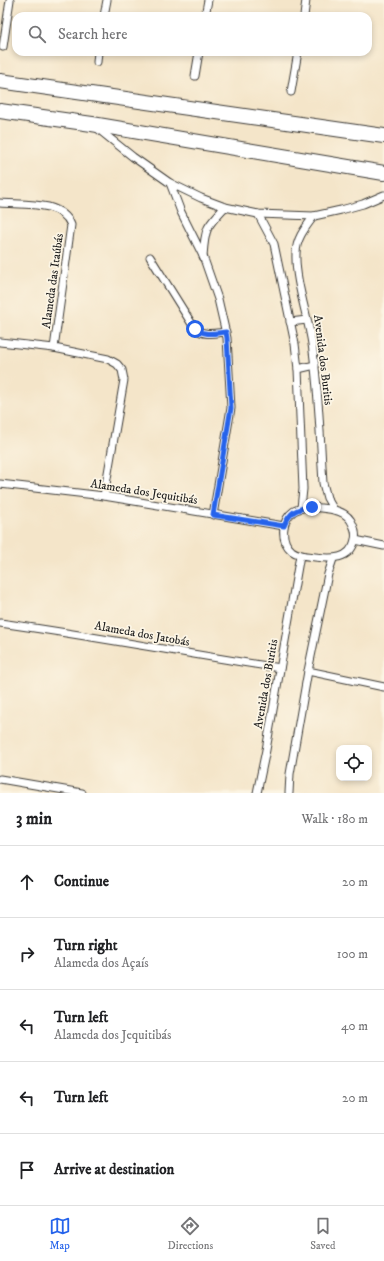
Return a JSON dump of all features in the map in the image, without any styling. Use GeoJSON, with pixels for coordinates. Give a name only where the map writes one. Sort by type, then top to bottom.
{"type":"FeatureCollection","features":[{"type":"Feature","properties":{"kind":"street"},"geometry":{"type":"LineString","coordinates":[[0,81],[384,136]]}},
{"type":"Feature","properties":{"kind":"street"},"geometry":{"type":"LineString","coordinates":[[0,111],[92,124],[384,173]]}},
{"type":"Feature","properties":{"kind":"lane"},"geometry":{"type":"LineString","coordinates":[[3,47],[10,0]]}},
{"type":"Feature","properties":{"kind":"lane"},"geometry":{"type":"LineString","coordinates":[[105,12],[107,0]]}},
{"type":"Feature","properties":{"kind":"lane"},"geometry":{"type":"LineString","coordinates":[[206,12],[208,0]]}},
{"type":"Feature","properties":{"kind":"lane"},"geometry":{"type":"LineString","coordinates":[[304,12],[306,0]]}},
{"type":"Feature","properties":{"kind":"lane"},"geometry":{"type":"LineString","coordinates":[[97,62],[98,56]]}},
{"type":"Feature","properties":{"kind":"lane"},"geometry":{"type":"LineString","coordinates":[[195,76],[198,56]]}},
{"type":"Feature","properties":{"kind":"lane"},"geometry":{"type":"LineString","coordinates":[[291,92],[297,56]]}},
{"type":"Feature","properties":{"kind":"lane"},"geometry":{"type":"LineString","coordinates":[[92,124],[142,164],[170,183],[201,198],[225,207],[258,214],[314,216],[363,204],[384,195]]}},
{"type":"Feature","properties":{"kind":"lane"},"geometry":{"type":"LineString","coordinates":[[170,183],[181,212],[203,256],[218,299],[227,335],[231,408],[213,515]]}},
{"type":"Feature","properties":{"kind":"lane","name":"Alameda das Itaúbás"},"geometry":{"type":"LineString","coordinates":[[0,203],[50,207],[61,211],[68,218],[71,225],[54,348]]}},
{"type":"Feature","properties":{"kind":"lane"},"geometry":{"type":"LineString","coordinates":[[203,256],[204,235],[208,226],[225,207]]}},
{"type":"Feature","properties":{"kind":"lane"},"geometry":{"type":"LineString","coordinates":[[258,214],[274,244],[298,368],[303,489],[301,508]]}},
{"type":"Feature","properties":{"kind":"lane","name":"Avenida dos Buritis"},"geometry":{"type":"LineString","coordinates":[[314,216],[298,239],[296,254],[297,274],[308,320],[315,365],[323,484],[327,498],[334,510]]}},
{"type":"Feature","properties":{"kind":"lane"},"geometry":{"type":"LineString","coordinates":[[150,257],[195,329],[200,333],[227,335]]}},
{"type":"Feature","properties":{"kind":"lane"},"geometry":{"type":"LineString","coordinates":[[290,322],[308,320]]}},
{"type":"Feature","properties":{"kind":"lane"},"geometry":{"type":"LineString","coordinates":[[0,342],[54,348],[108,359],[118,364],[122,370],[124,380],[104,496]]}},
{"type":"Feature","properties":{"kind":"lane"},"geometry":{"type":"LineString","coordinates":[[298,368],[315,365]]}},
{"type":"Feature","properties":{"kind":"lane","name":"Alameda dos Jequitibás"},"geometry":{"type":"LineString","coordinates":[[0,484],[104,496],[284,526]]}},
{"type":"Feature","properties":{"kind":"lane"},"geometry":{"type":"LineString","coordinates":[[312,507],[334,510],[344,513],[352,520],[355,530],[355,540],[350,549],[343,556],[333,559],[300,555],[286,544],[283,535],[284,526],[290,515],[301,508],[312,507]]}},
{"type":"Feature","properties":{"kind":"lane"},"geometry":{"type":"LineString","coordinates":[[355,540],[384,546]]}},
{"type":"Feature","properties":{"kind":"lane","name":"Avenida dos Buritis"},"geometry":{"type":"LineString","coordinates":[[256,793],[266,750],[300,555]]}},
{"type":"Feature","properties":{"kind":"lane"},"geometry":{"type":"LineString","coordinates":[[289,793],[290,774],[308,671],[333,559]]}},
{"type":"Feature","properties":{"kind":"lane","name":"Alameda dos Jatobás"},"geometry":{"type":"LineString","coordinates":[[0,624],[77,634],[280,668]]}},
{"type":"Feature","properties":{"kind":"lane"},"geometry":{"type":"LineString","coordinates":[[308,671],[384,688]]}},
{"type":"Feature","properties":{"kind":"lane"},"geometry":{"type":"LineString","coordinates":[[0,779],[82,793]]}},
{"type":"Feature","properties":{"kind":"route"},"geometry":{"type":"LineString","coordinates":[[195,329],[200,333],[208,334],[226,332],[227,338],[231,408],[213,515],[284,526],[287,518],[293,512],[301,508],[312,507]]}}]}
